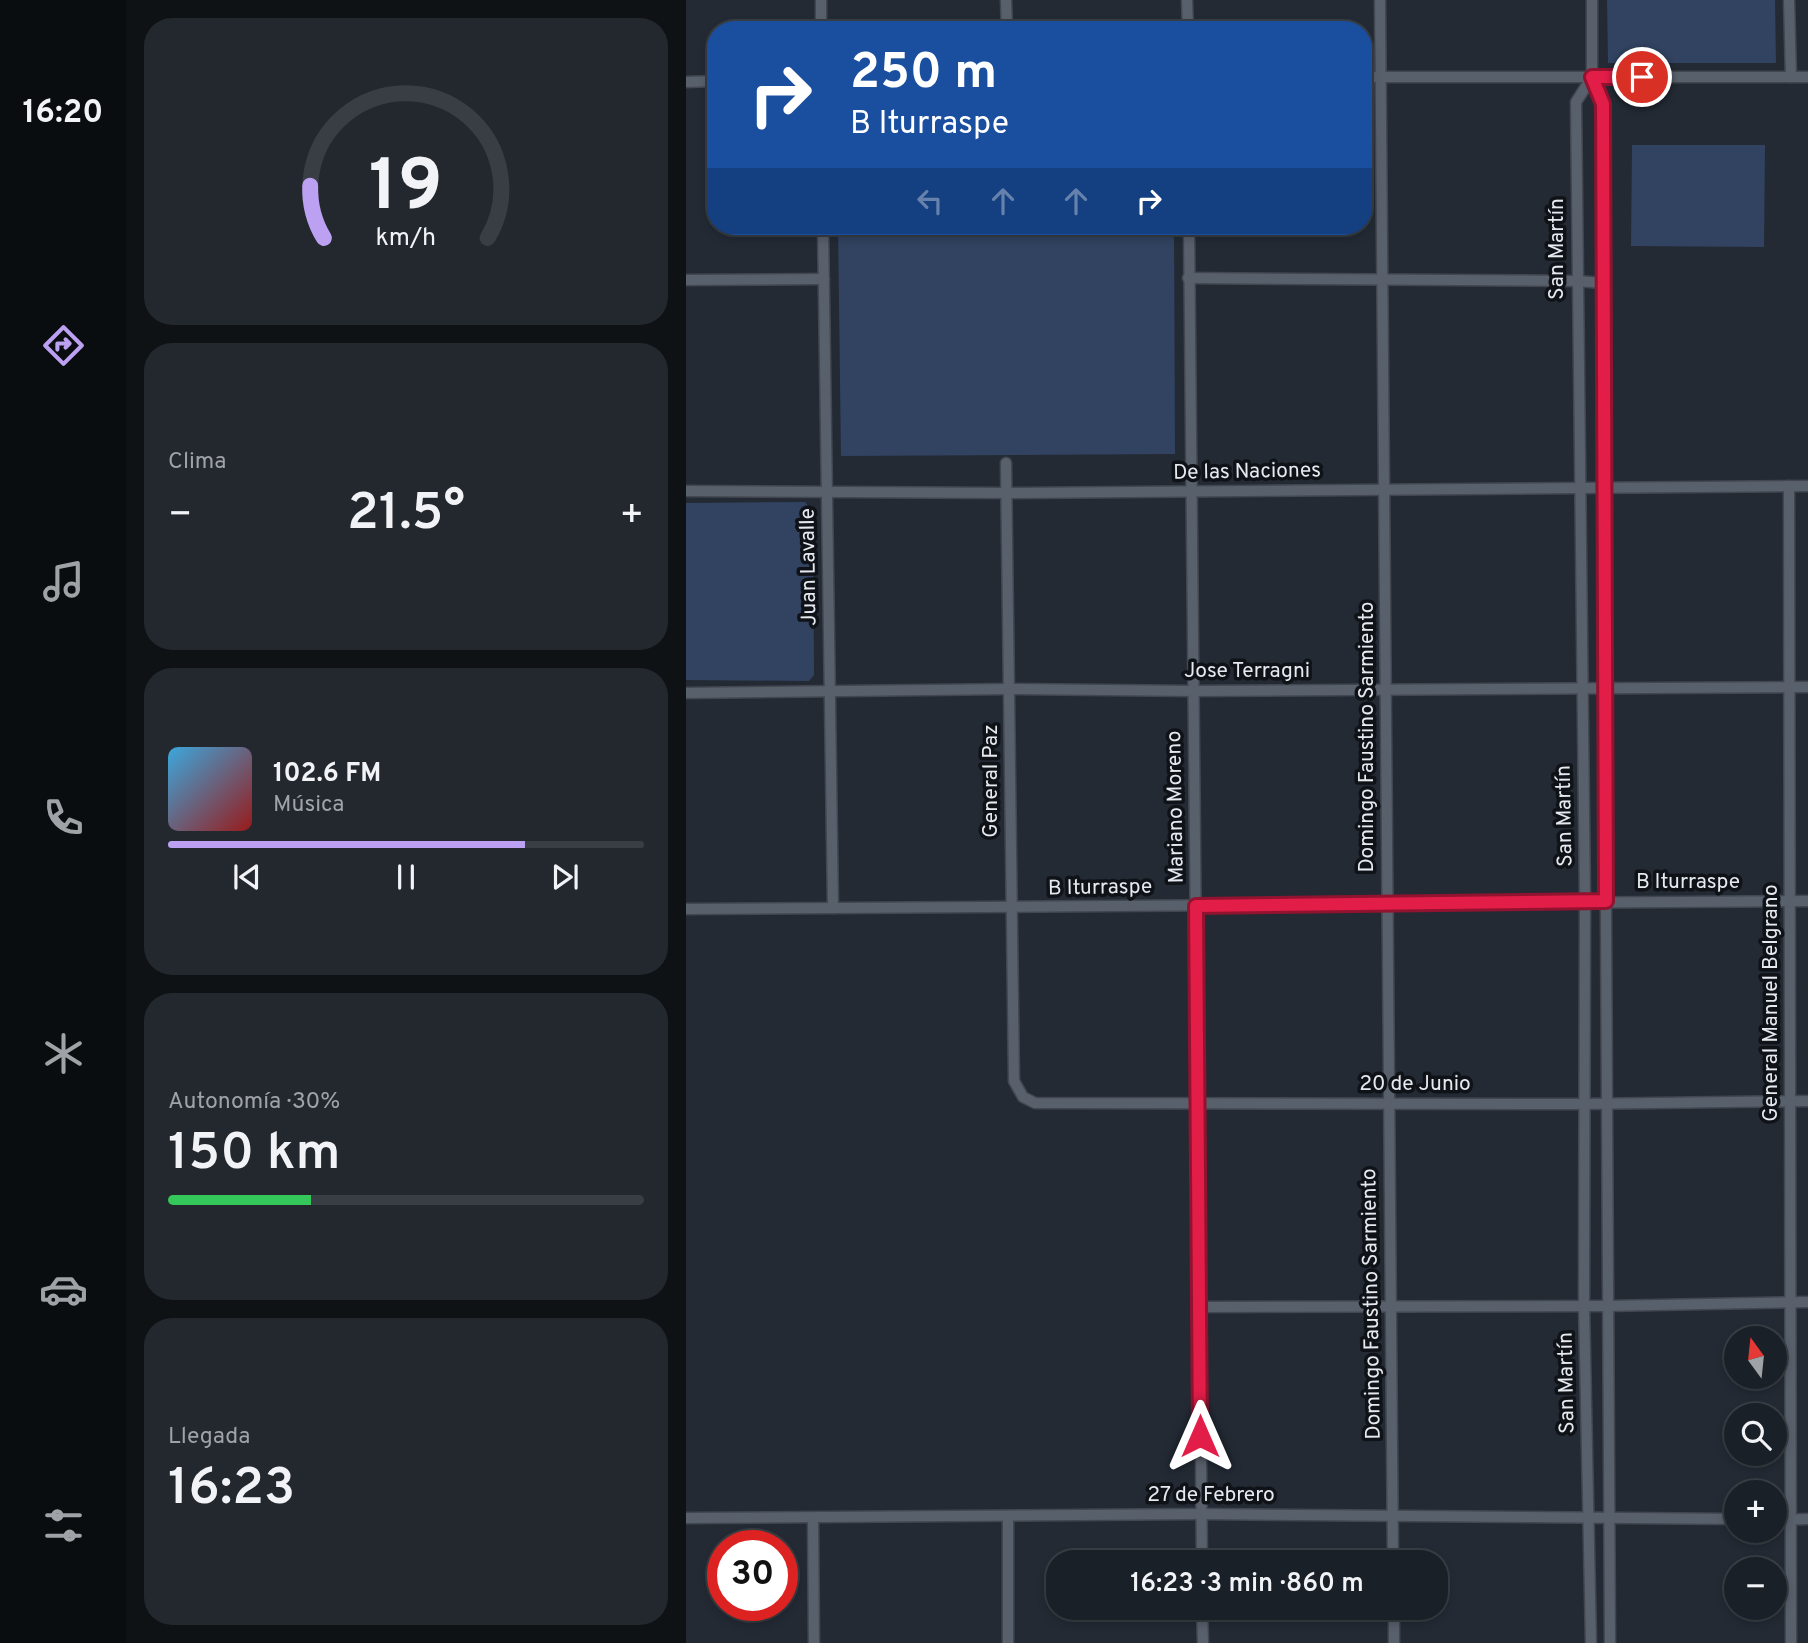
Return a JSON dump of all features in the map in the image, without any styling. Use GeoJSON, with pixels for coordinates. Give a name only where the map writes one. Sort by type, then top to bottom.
{"type":"FeatureCollection","features":[{"type":"Feature","properties":{"kind":"street"},"geometry":{"type":"LineString","coordinates":[[821,0],[821,21]]}},
{"type":"Feature","properties":{"kind":"street"},"geometry":{"type":"LineString","coordinates":[[1006,0],[1007,21]]}},
{"type":"Feature","properties":{"kind":"street"},"geometry":{"type":"LineString","coordinates":[[1187,0],[1188,21]]}},
{"type":"Feature","properties":{"kind":"street","name":"Domingo Faustino Sarmiento"},"geometry":{"type":"LineString","coordinates":[[1380,0],[1393,1550]]}},
{"type":"Feature","properties":{"kind":"street","name":"San Martín"},"geometry":{"type":"LineString","coordinates":[[1592,0],[1592,77],[1603,104],[1606,688],[1604,1104],[1610,1643]]}},
{"type":"Feature","properties":{"kind":"street"},"geometry":{"type":"LineString","coordinates":[[1789,0],[1791,77]]}},
{"type":"Feature","properties":{"kind":"street"},"geometry":{"type":"LineString","coordinates":[[1372,76],[1808,77]]}},
{"type":"Feature","properties":{"kind":"street","name":"San Martín"},"geometry":{"type":"LineString","coordinates":[[1591,1643],[1584,1305],[1585,902],[1576,103],[1592,77]]}},
{"type":"Feature","properties":{"kind":"street"},"geometry":{"type":"LineString","coordinates":[[686,82],[707,81]]}},
{"type":"Feature","properties":{"kind":"street","name":"Juan Lavalle"},"geometry":{"type":"LineString","coordinates":[[823,235],[833,908]]}},
{"type":"Feature","properties":{"kind":"street","name":"Mariano Moreno"},"geometry":{"type":"LineString","coordinates":[[1189,235],[1202,1550]]}},
{"type":"Feature","properties":{"kind":"street"},"geometry":{"type":"LineString","coordinates":[[1188,278],[1577,281],[1604,284]]}},
{"type":"Feature","properties":{"kind":"street"},"geometry":{"type":"LineString","coordinates":[[686,280],[824,279]]}},
{"type":"Feature","properties":{"kind":"street","name":"General Paz"},"geometry":{"type":"LineString","coordinates":[[1006,463],[1014,1081],[1023,1097]]}},
{"type":"Feature","properties":{"kind":"street","name":"General Manuel Belgrano"},"geometry":{"type":"LineString","coordinates":[[1789,486],[1791,1643]]}},
{"type":"Feature","properties":{"kind":"street","name":"De las Naciones"},"geometry":{"type":"LineString","coordinates":[[686,491],[1007,493],[1808,486]]}},
{"type":"Feature","properties":{"kind":"street","name":"Jose Terragni"},"geometry":{"type":"LineString","coordinates":[[686,693],[1009,689],[1194,691],[1808,687]]}},
{"type":"Feature","properties":{"kind":"street","name":"B Iturraspe"},"geometry":{"type":"LineString","coordinates":[[686,909],[1808,901]]}},
{"type":"Feature","properties":{"kind":"street","name":"20 de Junio"},"geometry":{"type":"LineString","coordinates":[[1023,1097],[1035,1103],[1604,1104],[1808,1101]]}},
{"type":"Feature","properties":{"kind":"street"},"geometry":{"type":"LineString","coordinates":[[1199,1307],[1607,1306],[1808,1302]]}},
{"type":"Feature","properties":{"kind":"street","name":"27 de Febrero"},"geometry":{"type":"LineString","coordinates":[[686,1518],[1201,1514],[1724,1519]]}},
{"type":"Feature","properties":{"kind":"street"},"geometry":{"type":"LineString","coordinates":[[1008,1516],[1008,1643]]}},
{"type":"Feature","properties":{"kind":"street"},"geometry":{"type":"LineString","coordinates":[[813,1518],[814,1643]]}},
{"type":"Feature","properties":{"kind":"street"},"geometry":{"type":"LineString","coordinates":[[1787,1520],[1808,1519]]}},
{"type":"Feature","properties":{"kind":"street"},"geometry":{"type":"LineString","coordinates":[[1202,1620],[1202,1643]]}},
{"type":"Feature","properties":{"kind":"street"},"geometry":{"type":"LineString","coordinates":[[1394,1620],[1394,1643]]}},
{"type":"Feature","properties":{"kind":"shaded area"},"geometry":{"type":"Polygon","coordinates":[[[1607,0],[1775,0],[1776,63],[1608,63],[1607,0]]]}},
{"type":"Feature","properties":{"kind":"shaded area"},"geometry":{"type":"Polygon","coordinates":[[[1632,145],[1765,145],[1764,247],[1631,246],[1632,145]]]}},
{"type":"Feature","properties":{"kind":"shaded area"},"geometry":{"type":"Polygon","coordinates":[[[838,235],[1174,235],[1175,454],[841,456],[838,235]]]}},
{"type":"Feature","properties":{"kind":"shaded area"},"geometry":{"type":"Polygon","coordinates":[[[805,502],[813,512],[814,675],[809,681],[686,680],[686,503],[805,502]]]}},
{"type":"Feature","properties":{"kind":"route"},"geometry":{"type":"LineString","coordinates":[[1200,1436],[1196,906],[1606,901],[1603,104],[1592,77],[1642,77]]}}]}
